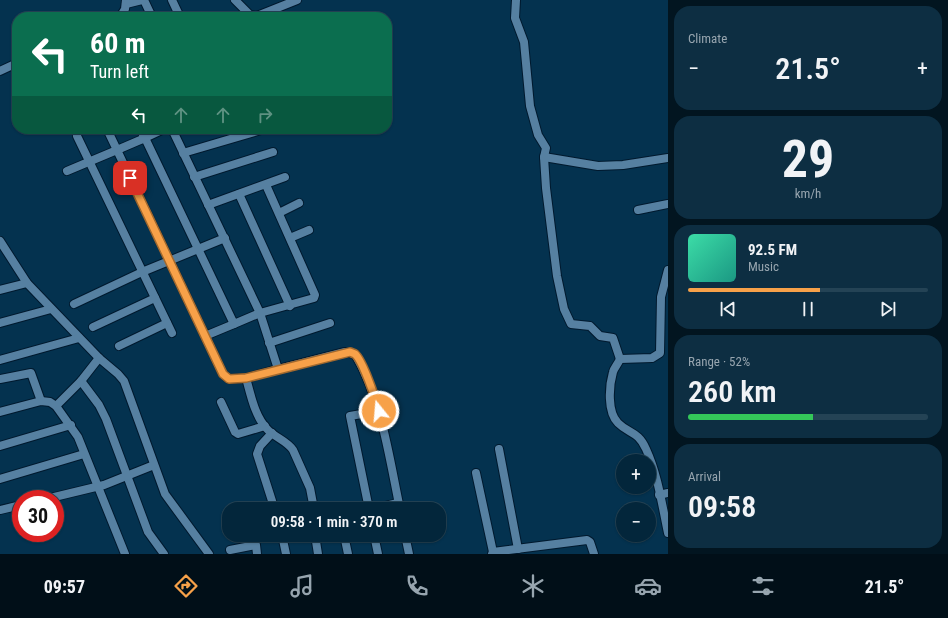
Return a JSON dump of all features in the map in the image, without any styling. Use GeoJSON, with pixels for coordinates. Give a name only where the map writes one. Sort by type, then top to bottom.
{"type":"FeatureCollection","features":[{"type":"Feature","properties":{"kind":"street"},"geometry":{"type":"LineString","coordinates":[[122,12],[126,2],[143,0],[149,12]]}},
{"type":"Feature","properties":{"kind":"street"},"geometry":{"type":"LineString","coordinates":[[172,0],[178,12]]}},
{"type":"Feature","properties":{"kind":"street"},"geometry":{"type":"LineString","coordinates":[[235,0],[247,12]]}},
{"type":"Feature","properties":{"kind":"street"},"geometry":{"type":"LineString","coordinates":[[267,12],[297,0]]}},
{"type":"Feature","properties":{"kind":"street"},"geometry":{"type":"LineString","coordinates":[[516,0],[516,18],[524,42],[530,106],[538,135],[546,148],[544,157],[549,220],[557,276],[564,309],[571,324],[590,326],[600,336],[613,338],[620,359],[614,369],[611,380],[613,415],[618,423],[632,431],[642,441],[652,466],[668,533]]}},
{"type":"Feature","properties":{"kind":"street"},"geometry":{"type":"LineString","coordinates":[[0,71],[12,65]]}},
{"type":"Feature","properties":{"kind":"street"},"geometry":{"type":"LineString","coordinates":[[109,134],[142,206],[170,260],[223,374],[229,379],[246,378],[344,352],[355,354],[372,389],[379,411],[398,502]]}},
{"type":"Feature","properties":{"kind":"street"},"geometry":{"type":"LineString","coordinates":[[143,134],[234,324]]}},
{"type":"Feature","properties":{"kind":"street"},"geometry":{"type":"LineString","coordinates":[[68,171],[153,134]]}},
{"type":"Feature","properties":{"kind":"street"},"geometry":{"type":"LineString","coordinates":[[174,134],[260,313],[278,369]]}},
{"type":"Feature","properties":{"kind":"street"},"geometry":{"type":"LineString","coordinates":[[183,152],[246,134]]}},
{"type":"Feature","properties":{"kind":"street"},"geometry":{"type":"LineString","coordinates":[[77,136],[172,333]]}},
{"type":"Feature","properties":{"kind":"street"},"geometry":{"type":"LineString","coordinates":[[194,177],[273,152]]}},
{"type":"Feature","properties":{"kind":"street"},"geometry":{"type":"LineString","coordinates":[[544,157],[598,166],[623,165],[668,158]]}},
{"type":"Feature","properties":{"kind":"street"},"geometry":{"type":"LineString","coordinates":[[208,205],[285,178]]}},
{"type":"Feature","properties":{"kind":"street"},"geometry":{"type":"LineString","coordinates":[[205,336],[260,313],[290,306],[314,298],[315,295],[266,185]]}},
{"type":"Feature","properties":{"kind":"street"},"geometry":{"type":"LineString","coordinates":[[239,194],[290,306]]}},
{"type":"Feature","properties":{"kind":"street"},"geometry":{"type":"LineString","coordinates":[[279,213],[299,203]]}},
{"type":"Feature","properties":{"kind":"street"},"geometry":{"type":"LineString","coordinates":[[638,210],[668,204]]}},
{"type":"Feature","properties":{"kind":"street"},"geometry":{"type":"LineString","coordinates":[[290,238],[309,230]]}},
{"type":"Feature","properties":{"kind":"street"},"geometry":{"type":"LineString","coordinates":[[74,304],[142,272],[225,238]]}},
{"type":"Feature","properties":{"kind":"street"},"geometry":{"type":"LineString","coordinates":[[0,241],[4,254],[27,283],[79,338],[124,381],[165,494],[209,554]]}},
{"type":"Feature","properties":{"kind":"street"},"geometry":{"type":"LineString","coordinates":[[620,359],[652,358],[660,353],[662,298],[668,270]]}},
{"type":"Feature","properties":{"kind":"street"},"geometry":{"type":"LineString","coordinates":[[0,290],[27,283]]}},
{"type":"Feature","properties":{"kind":"street"},"geometry":{"type":"LineString","coordinates":[[93,327],[155,298]]}},
{"type":"Feature","properties":{"kind":"street"},"geometry":{"type":"LineString","coordinates":[[0,324],[51,309]]}},
{"type":"Feature","properties":{"kind":"street"},"geometry":{"type":"LineString","coordinates":[[119,346],[167,323]]}},
{"type":"Feature","properties":{"kind":"street"},"geometry":{"type":"LineString","coordinates":[[269,343],[330,323]]}},
{"type":"Feature","properties":{"kind":"street"},"geometry":{"type":"LineString","coordinates":[[0,360],[79,338]]}},
{"type":"Feature","properties":{"kind":"street"},"geometry":{"type":"LineString","coordinates":[[56,406],[81,381],[99,358]]}},
{"type":"Feature","properties":{"kind":"street"},"geometry":{"type":"LineString","coordinates":[[0,379],[31,372],[42,401]]}},
{"type":"Feature","properties":{"kind":"street"},"geometry":{"type":"LineString","coordinates":[[246,378],[256,411],[265,426],[272,433],[290,445],[293,450],[310,488],[313,502]]}},
{"type":"Feature","properties":{"kind":"street"},"geometry":{"type":"LineString","coordinates":[[81,381],[99,405],[106,419],[148,532],[164,554]]}},
{"type":"Feature","properties":{"kind":"street"},"geometry":{"type":"LineString","coordinates":[[0,412],[42,401],[56,406],[71,425],[78,437],[125,554]]}},
{"type":"Feature","properties":{"kind":"street"},"geometry":{"type":"LineString","coordinates":[[221,402],[235,432],[238,434],[265,426]]}},
{"type":"Feature","properties":{"kind":"street"},"geometry":{"type":"LineString","coordinates":[[368,502],[350,416],[379,411]]}},
{"type":"Feature","properties":{"kind":"street"},"geometry":{"type":"LineString","coordinates":[[0,446],[71,425]]}},
{"type":"Feature","properties":{"kind":"street"},"geometry":{"type":"LineString","coordinates":[[272,433],[260,446],[258,454],[272,502]]}},
{"type":"Feature","properties":{"kind":"street"},"geometry":{"type":"LineString","coordinates":[[499,449],[518,549]]}},
{"type":"Feature","properties":{"kind":"street"},"geometry":{"type":"LineString","coordinates":[[0,479],[84,454]]}},
{"type":"Feature","properties":{"kind":"street"},"geometry":{"type":"LineString","coordinates":[[64,495],[97,487],[127,477],[154,464]]}},
{"type":"Feature","properties":{"kind":"street"},"geometry":{"type":"LineString","coordinates":[[476,473],[493,553],[587,540],[590,542],[594,554]]}},
{"type":"Feature","properties":{"kind":"street"},"geometry":{"type":"LineString","coordinates":[[659,495],[668,493]]}},
{"type":"Feature","properties":{"kind":"street"},"geometry":{"type":"LineString","coordinates":[[0,510],[12,507]]}},
{"type":"Feature","properties":{"kind":"street"},"geometry":{"type":"LineString","coordinates":[[283,542],[286,554]]}},
{"type":"Feature","properties":{"kind":"street"},"geometry":{"type":"LineString","coordinates":[[316,542],[318,554]]}},
{"type":"Feature","properties":{"kind":"street"},"geometry":{"type":"LineString","coordinates":[[345,542],[348,554]]}},
{"type":"Feature","properties":{"kind":"street"},"geometry":{"type":"LineString","coordinates":[[375,542],[378,554]]}},
{"type":"Feature","properties":{"kind":"street"},"geometry":{"type":"LineString","coordinates":[[406,542],[409,554]]}},
{"type":"Feature","properties":{"kind":"street"},"geometry":{"type":"LineString","coordinates":[[230,550],[256,545],[257,554]]}},
{"type":"Feature","properties":{"kind":"route"},"geometry":{"type":"LineString","coordinates":[[130,178],[223,374],[229,379],[246,378],[344,352],[350,352],[355,354],[358,359],[372,389],[379,411]]}}]}
